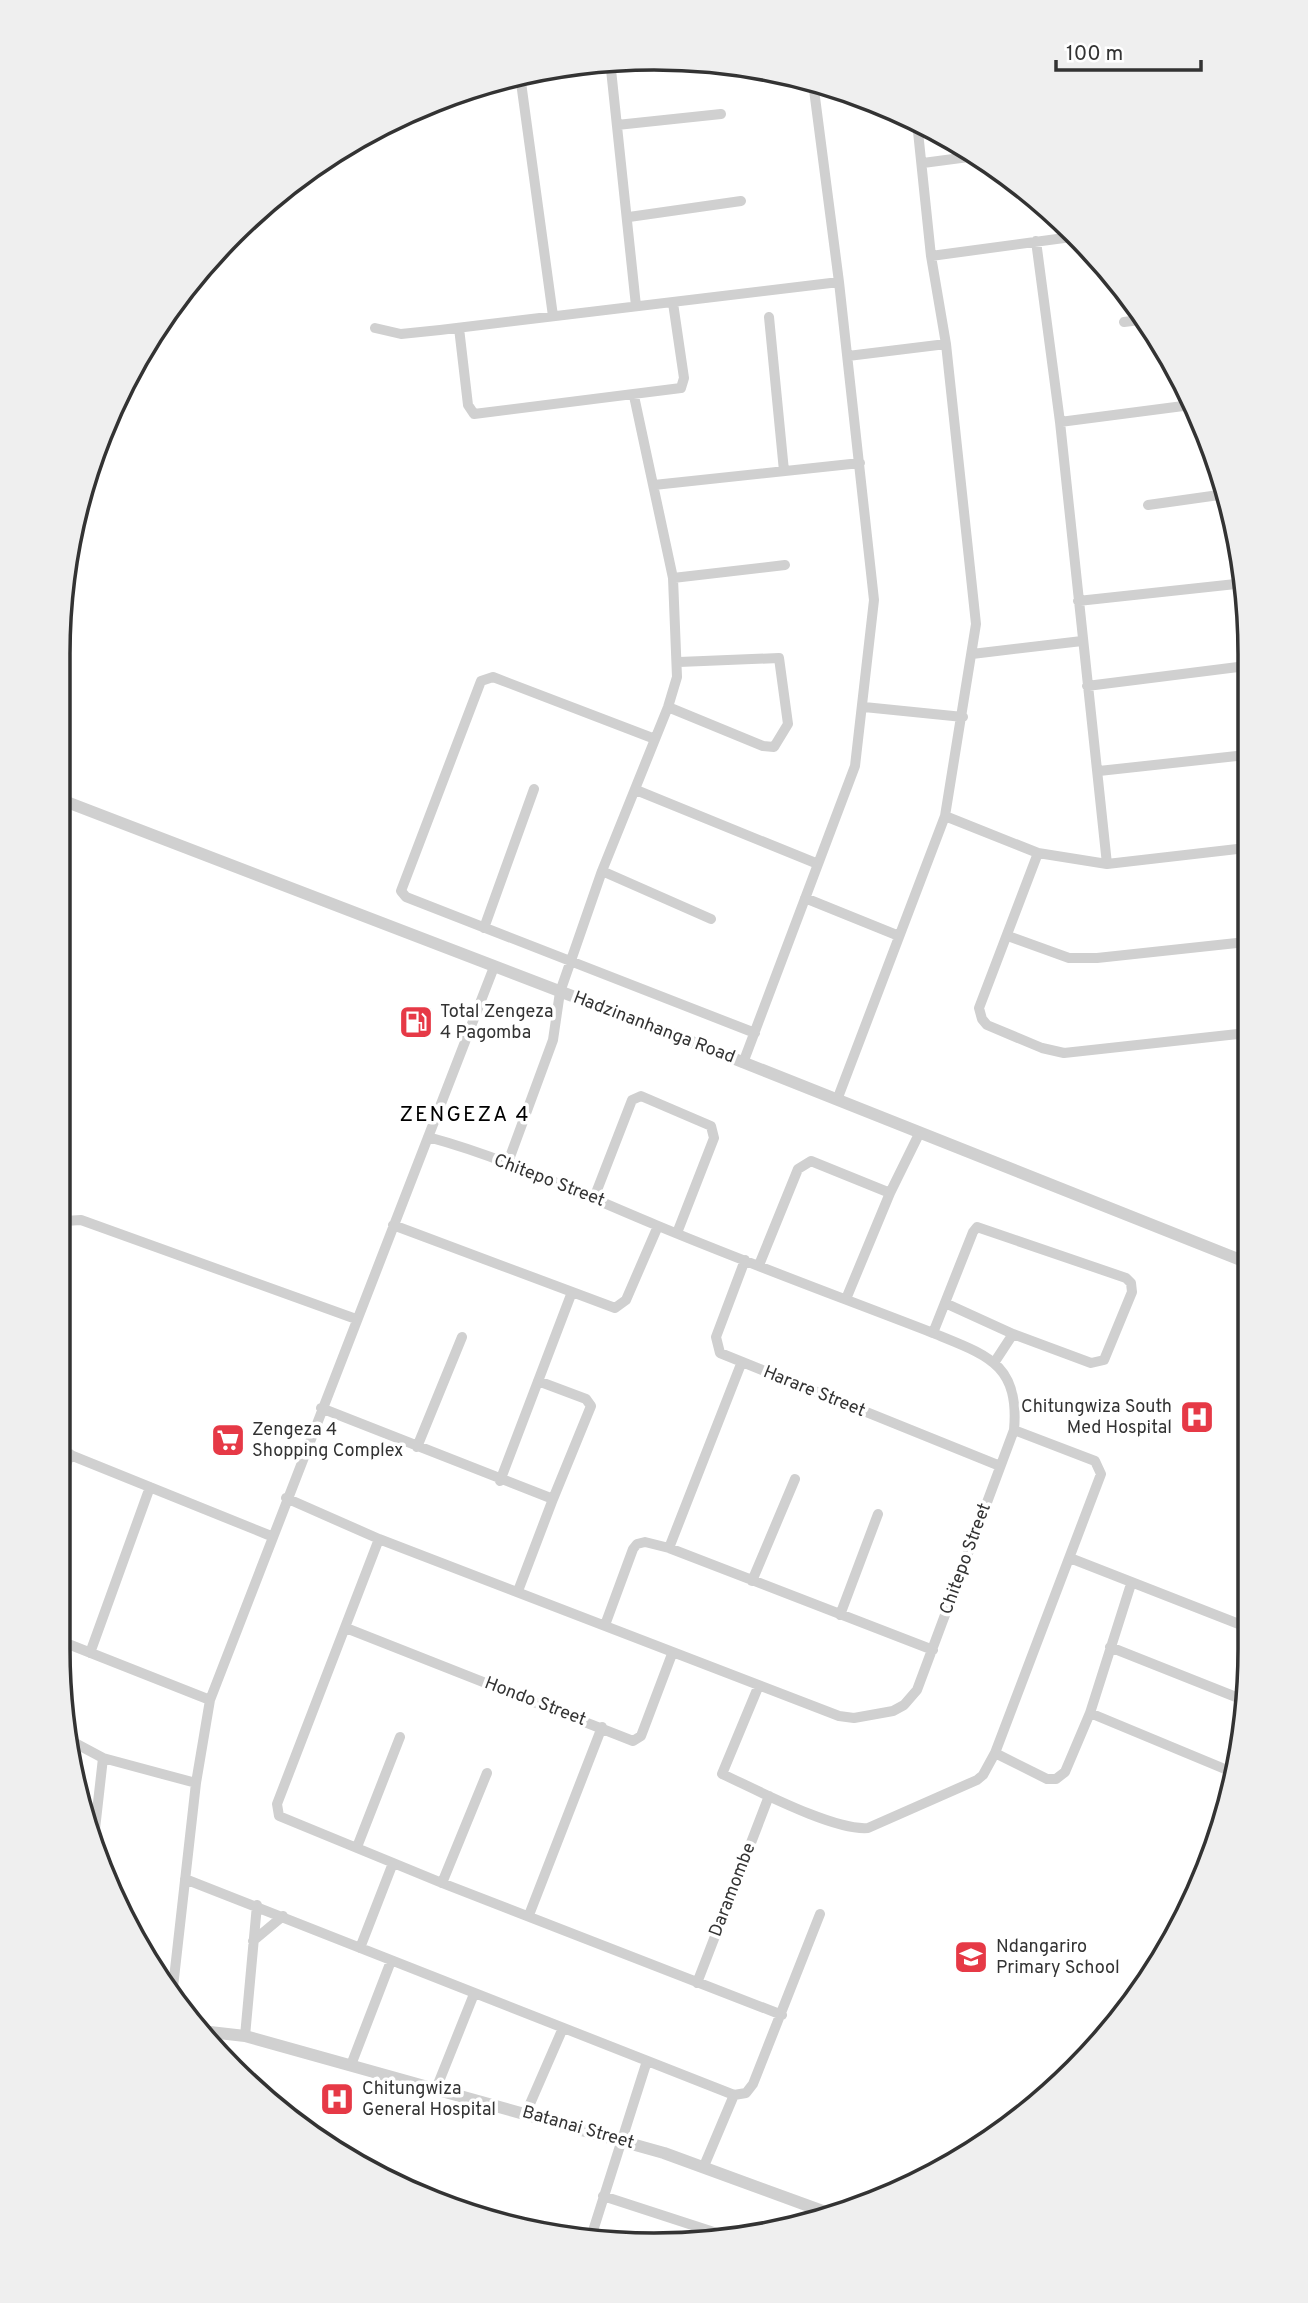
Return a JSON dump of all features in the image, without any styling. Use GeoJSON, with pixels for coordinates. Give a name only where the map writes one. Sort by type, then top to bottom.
{"type":"FeatureCollection","features":[{"type":"Feature","properties":{"kind":"street"},"geometry":{"type":"LineString","coordinates":[[611,72],[629,217],[636,306]]}},
{"type":"Feature","properties":{"kind":"street"},"geometry":{"type":"LineString","coordinates":[[521,86],[553,316]]}},
{"type":"Feature","properties":{"kind":"street"},"geometry":{"type":"LineString","coordinates":[[743,1063],[855,766],[864,706],[874,600],[848,356],[814,93]]}},
{"type":"Feature","properties":{"kind":"street"},"geometry":{"type":"LineString","coordinates":[[617,125],[721,114]]}},
{"type":"Feature","properties":{"kind":"street"},"geometry":{"type":"LineString","coordinates":[[837,1100],[945,816],[976,624],[947,344],[931,256],[919,134]]}},
{"type":"Feature","properties":{"kind":"street"},"geometry":{"type":"LineString","coordinates":[[923,163],[962,158]]}},
{"type":"Feature","properties":{"kind":"street"},"geometry":{"type":"LineString","coordinates":[[629,217],[740,201]]}},
{"type":"Feature","properties":{"kind":"street"},"geometry":{"type":"LineString","coordinates":[[931,256],[1064,238]]}},
{"type":"Feature","properties":{"kind":"street"},"geometry":{"type":"LineString","coordinates":[[1036,241],[1060,422],[1107,864]]}},
{"type":"Feature","properties":{"kind":"street"},"geometry":{"type":"LineString","coordinates":[[375,328],[401,334],[839,282]]}},
{"type":"Feature","properties":{"kind":"street"},"geometry":{"type":"LineString","coordinates":[[459,328],[468,405],[474,414],[634,396],[681,388],[684,378],[673,303]]}},
{"type":"Feature","properties":{"kind":"street"},"geometry":{"type":"LineString","coordinates":[[769,317],[784,471]]}},
{"type":"Feature","properties":{"kind":"street"},"geometry":{"type":"LineString","coordinates":[[1124,322],[1133,321]]}},
{"type":"Feature","properties":{"kind":"street"},"geometry":{"type":"LineString","coordinates":[[848,356],[947,344]]}},
{"type":"Feature","properties":{"kind":"street"},"geometry":{"type":"LineString","coordinates":[[507,1165],[553,1040],[560,992],[602,871],[668,707],[679,662],[673,578],[634,396]]}},
{"type":"Feature","properties":{"kind":"street"},"geometry":{"type":"LineString","coordinates":[[1060,422],[1183,406]]}},
{"type":"Feature","properties":{"kind":"street"},"geometry":{"type":"LineString","coordinates":[[654,485],[860,463]]}},
{"type":"Feature","properties":{"kind":"street"},"geometry":{"type":"LineString","coordinates":[[1148,505],[1216,495]]}},
{"type":"Feature","properties":{"kind":"street"},"geometry":{"type":"LineString","coordinates":[[673,578],[785,565]]}},
{"type":"Feature","properties":{"kind":"street"},"geometry":{"type":"LineString","coordinates":[[1078,601],[1234,584]]}},
{"type":"Feature","properties":{"kind":"street"},"geometry":{"type":"LineString","coordinates":[[972,654],[1082,640]]}},
{"type":"Feature","properties":{"kind":"street"},"geometry":{"type":"LineString","coordinates":[[668,707],[763,746],[774,747],[788,724],[779,658],[679,662]]}},
{"type":"Feature","properties":{"kind":"street"},"geometry":{"type":"LineString","coordinates":[[1087,686],[1238,668]]}},
{"type":"Feature","properties":{"kind":"street"},"geometry":{"type":"LineString","coordinates":[[655,739],[493,677],[481,681],[401,891],[406,897],[754,1033]]}},
{"type":"Feature","properties":{"kind":"street"},"geometry":{"type":"LineString","coordinates":[[864,706],[963,717]]}},
{"type":"Feature","properties":{"kind":"street"},"geometry":{"type":"LineString","coordinates":[[1099,771],[1238,756]]}},
{"type":"Feature","properties":{"kind":"street"},"geometry":{"type":"LineString","coordinates":[[484,928],[534,789]]}},
{"type":"Feature","properties":{"kind":"street"},"geometry":{"type":"LineString","coordinates":[[636,790],[818,864]]}},
{"type":"Feature","properties":{"kind":"street","name":"Hadzinanhanga Road"},"geometry":{"type":"LineString","coordinates":[[70,803],[920,1132],[1238,1259]]}},
{"type":"Feature","properties":{"kind":"street"},"geometry":{"type":"LineString","coordinates":[[945,816],[1038,853],[1107,864],[1238,849]]}},
{"type":"Feature","properties":{"kind":"street"},"geometry":{"type":"LineString","coordinates":[[1038,853],[979,1008],[987,1025],[1055,1052],[1080,1052],[1238,1034]]}},
{"type":"Feature","properties":{"kind":"street"},"geometry":{"type":"LineString","coordinates":[[602,871],[711,919]]}},
{"type":"Feature","properties":{"kind":"street"},"geometry":{"type":"LineString","coordinates":[[805,898],[899,936]]}},
{"type":"Feature","properties":{"kind":"street"},"geometry":{"type":"LineString","coordinates":[[1008,936],[1069,958],[1238,946]]}},
{"type":"Feature","properties":{"kind":"street"},"geometry":{"type":"LineString","coordinates":[[174,1982],[196,1783],[210,1700],[271,1536],[494,967]]}},
{"type":"Feature","properties":{"kind":"street"},"geometry":{"type":"LineString","coordinates":[[594,1198],[632,1100],[641,1096],[653,1101],[711,1126],[714,1138],[677,1233]]}},
{"type":"Feature","properties":{"kind":"street"},"geometry":{"type":"LineString","coordinates":[[846,1299],[890,1193],[920,1132]]}},
{"type":"Feature","properties":{"kind":"street","name":"Chitepo Street"},"geometry":{"type":"LineString","coordinates":[[286,1498],[379,1539],[829,1714],[854,1718],[882,1715],[899,1709],[911,1698],[933,1650],[1014,1430],[1016,1399],[1013,1387],[995,1363],[976,1351],[933,1333],[657,1226],[594,1198],[460,1146],[428,1137]]}},
{"type":"Feature","properties":{"kind":"street"},"geometry":{"type":"LineString","coordinates":[[760,1265],[797,1169],[805,1162],[811,1161],[890,1193]]}},
{"type":"Feature","properties":{"kind":"street"},"geometry":{"type":"LineString","coordinates":[[70,1221],[81,1220],[356,1319]]}},
{"type":"Feature","properties":{"kind":"street"},"geometry":{"type":"LineString","coordinates":[[393,1225],[612,1308],[622,1306],[657,1226]]}},
{"type":"Feature","properties":{"kind":"street"},"geometry":{"type":"LineString","coordinates":[[933,1333],[973,1231],[980,1227],[1126,1278],[1131,1283],[1132,1292],[1106,1357],[1091,1363],[1013,1334],[945,1303]]}},
{"type":"Feature","properties":{"kind":"street","name":"Harare Street"},"geometry":{"type":"LineString","coordinates":[[745,1260],[716,1337],[720,1353],[741,1364],[1000,1466]]}},
{"type":"Feature","properties":{"kind":"street"},"geometry":{"type":"LineString","coordinates":[[500,1480],[572,1292]]}},
{"type":"Feature","properties":{"kind":"street"},"geometry":{"type":"LineString","coordinates":[[995,1363],[1013,1334]]}},
{"type":"Feature","properties":{"kind":"street"},"geometry":{"type":"LineString","coordinates":[[417,1447],[461,1337]]}},
{"type":"Feature","properties":{"kind":"street"},"geometry":{"type":"LineString","coordinates":[[669,1548],[741,1364]]}},
{"type":"Feature","properties":{"kind":"street"},"geometry":{"type":"LineString","coordinates":[[518,1591],[591,1406],[586,1399],[538,1381]]}},
{"type":"Feature","properties":{"kind":"street"},"geometry":{"type":"LineString","coordinates":[[321,1408],[553,1499]]}},
{"type":"Feature","properties":{"kind":"street"},"geometry":{"type":"LineString","coordinates":[[759,1685],[722,1774],[769,1796],[848,1826],[868,1828],[984,1775],[995,1753],[1100,1480],[1099,1465],[1014,1430]]}},
{"type":"Feature","properties":{"kind":"street"},"geometry":{"type":"LineString","coordinates":[[70,1454],[271,1536]]}},
{"type":"Feature","properties":{"kind":"street"},"geometry":{"type":"LineString","coordinates":[[752,1581],[795,1479]]}},
{"type":"Feature","properties":{"kind":"street"},"geometry":{"type":"LineString","coordinates":[[90,1653],[150,1487]]}},
{"type":"Feature","properties":{"kind":"street"},"geometry":{"type":"LineString","coordinates":[[840,1615],[878,1514]]}},
{"type":"Feature","properties":{"kind":"street"},"geometry":{"type":"LineString","coordinates":[[379,1539],[276,1807],[282,1818],[782,2015]]}},
{"type":"Feature","properties":{"kind":"street"},"geometry":{"type":"LineString","coordinates":[[605,1625],[637,1544],[645,1542],[669,1548],[933,1650]]}},
{"type":"Feature","properties":{"kind":"street"},"geometry":{"type":"LineString","coordinates":[[1070,1558],[1238,1624]]}},
{"type":"Feature","properties":{"kind":"street"},"geometry":{"type":"LineString","coordinates":[[995,1753],[1047,1779],[1056,1779],[1065,1772],[1090,1713],[1131,1584]]}},
{"type":"Feature","properties":{"kind":"street","name":"Hondo Street"},"geometry":{"type":"LineString","coordinates":[[346,1628],[633,1741],[641,1736],[672,1654]]}},
{"type":"Feature","properties":{"kind":"street"},"geometry":{"type":"LineString","coordinates":[[70,1645],[210,1700]]}},
{"type":"Feature","properties":{"kind":"street"},"geometry":{"type":"LineString","coordinates":[[1110,1647],[1236,1698]]}},
{"type":"Feature","properties":{"kind":"street"},"geometry":{"type":"LineString","coordinates":[[1090,1713],[1225,1769]]}},
{"type":"Feature","properties":{"kind":"street"},"geometry":{"type":"LineString","coordinates":[[529,1915],[602,1727]]}},
{"type":"Feature","properties":{"kind":"street"},"geometry":{"type":"LineString","coordinates":[[357,1847],[400,1737]]}},
{"type":"Feature","properties":{"kind":"street"},"geometry":{"type":"LineString","coordinates":[[78,1745],[103,1758],[196,1783]]}},
{"type":"Feature","properties":{"kind":"street"},"geometry":{"type":"LineString","coordinates":[[96,1820],[103,1758]]}},
{"type":"Feature","properties":{"kind":"street"},"geometry":{"type":"LineString","coordinates":[[442,1883],[487,1773]]}},
{"type":"Feature","properties":{"kind":"street","name":"Daramombe"},"geometry":{"type":"LineString","coordinates":[[697,1983],[769,1796]]}},
{"type":"Feature","properties":{"kind":"street"},"geometry":{"type":"LineString","coordinates":[[360,1948],[393,1863]]}},
{"type":"Feature","properties":{"kind":"street"},"geometry":{"type":"LineString","coordinates":[[185,1879],[257,1905],[391,1961],[734,2095],[746,2094],[753,2084],[820,1914]]}},
{"type":"Feature","properties":{"kind":"street"},"geometry":{"type":"LineString","coordinates":[[245,2036],[257,1905]]}},
{"type":"Feature","properties":{"kind":"street"},"geometry":{"type":"LineString","coordinates":[[254,1941],[283,1916]]}},
{"type":"Feature","properties":{"kind":"street"},"geometry":{"type":"LineString","coordinates":[[351,2064],[391,1961]]}},
{"type":"Feature","properties":{"kind":"street"},"geometry":{"type":"LineString","coordinates":[[436,2089],[474,1994]]}},
{"type":"Feature","properties":{"kind":"street"},"geometry":{"type":"LineString","coordinates":[[526,2113],[563,2028]]}},
{"type":"Feature","properties":{"kind":"street","name":"Batanai Street"},"geometry":{"type":"LineString","coordinates":[[214,2032],[245,2036],[351,2064],[619,2140],[704,2166],[818,2209]]}},
{"type":"Feature","properties":{"kind":"street"},"geometry":{"type":"LineString","coordinates":[[593,2230],[619,2140],[647,2061]]}},
{"type":"Feature","properties":{"kind":"street"},"geometry":{"type":"LineString","coordinates":[[704,2166],[734,2095]]}},
{"type":"Feature","properties":{"kind":"street"},"geometry":{"type":"LineString","coordinates":[[603,2196],[708,2230]]}},
{"type":"Feature","properties":{"kind":"place","name":"Total Zengeza 4 Pagomba"},"geometry":{"type":"Point","coordinates":[416,1022]}},
{"type":"Feature","properties":{"kind":"place","name":"Chitungwiza South Med Hospital"},"geometry":{"type":"Point","coordinates":[1197,1417]}},
{"type":"Feature","properties":{"kind":"place","name":"Zengeza 4 Shopping Complex"},"geometry":{"type":"Point","coordinates":[228,1440]}},
{"type":"Feature","properties":{"kind":"place","name":"Ndangariro Primary School"},"geometry":{"type":"Point","coordinates":[971,1957]}},
{"type":"Feature","properties":{"kind":"place","name":"Chitungwiza General Hospital"},"geometry":{"type":"Point","coordinates":[337,2099]}},
{"type":"Feature","properties":{"kind":"district","name":"ZENGEZA 4"},"geometry":{"type":"Point","coordinates":[465,1115]}}]}
